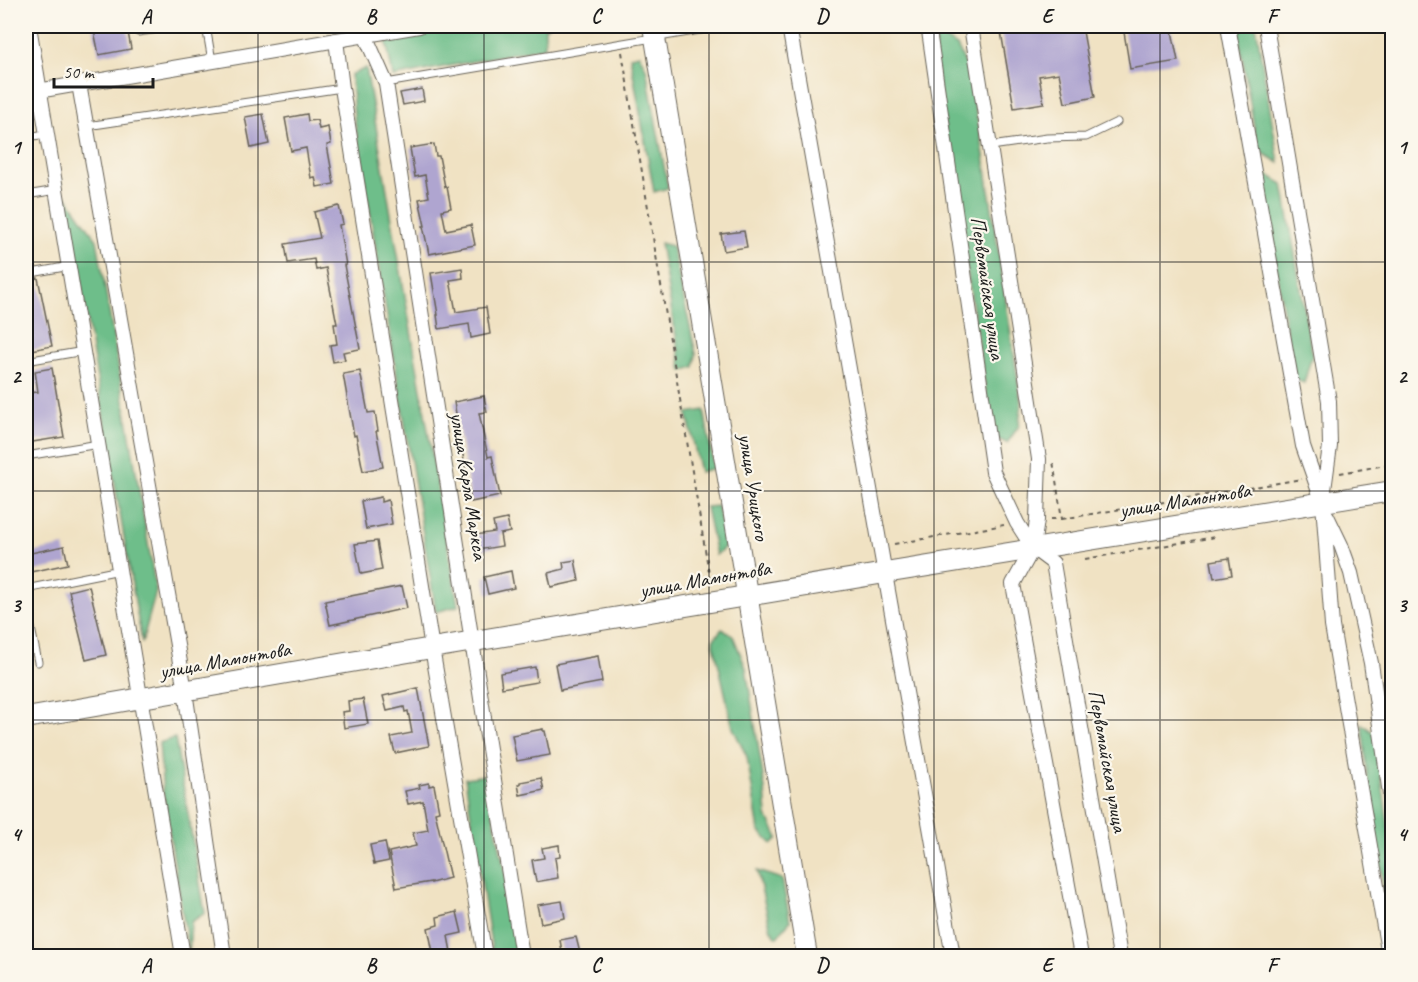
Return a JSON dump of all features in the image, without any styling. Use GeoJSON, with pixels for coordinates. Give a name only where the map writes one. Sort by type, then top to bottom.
{"type":"FeatureCollection","features":[{"type":"Feature","properties":{"kind":"street"},"geometry":{"type":"LineString","coordinates":[[29,26],[183,957]]}},
{"type":"Feature","properties":{"kind":"street"},"geometry":{"type":"LineString","coordinates":[[26,93],[336,40],[364,30],[419,26]]}},
{"type":"Feature","properties":{"kind":"street"},"geometry":{"type":"LineString","coordinates":[[789,26],[953,957]]}},
{"type":"Feature","properties":{"kind":"street","name":"Первомайская улица"},"geometry":{"type":"LineString","coordinates":[[927,26],[993,472],[1017,523],[1032,548],[1053,563],[1120,957]]}},
{"type":"Feature","properties":{"kind":"street","name":"Первомайская улица"},"geometry":{"type":"LineString","coordinates":[[971,26],[1039,459],[1037,520],[1032,548],[1013,584],[1081,957]]}},
{"type":"Feature","properties":{"kind":"street"},"geometry":{"type":"LineString","coordinates":[[1228,26],[1303,446],[1320,476],[1332,626],[1389,957]]}},
{"type":"Feature","properties":{"kind":"street"},"geometry":{"type":"LineString","coordinates":[[1266,26],[1329,401],[1330,446],[1320,476]]}},
{"type":"Feature","properties":{"kind":"street","name":"улица Карла Маркса"},"geometry":{"type":"LineString","coordinates":[[364,30],[386,83],[522,957]]}},
{"type":"Feature","properties":{"kind":"street","name":"улица Урицкого"},"geometry":{"type":"LineString","coordinates":[[654,31],[807,957]]}},
{"type":"Feature","properties":{"kind":"street"},"geometry":{"type":"LineString","coordinates":[[336,40],[432,648],[485,957]]}},
{"type":"Feature","properties":{"kind":"street"},"geometry":{"type":"LineString","coordinates":[[79,84],[185,691],[224,957]]}},
{"type":"Feature","properties":{"kind":"street","name":"улица Мамонтова"},"geometry":{"type":"LineString","coordinates":[[26,718],[1032,548],[1392,491]]}},
{"type":"Feature","properties":{"kind":"street"},"geometry":{"type":"LineString","coordinates":[[1323,503],[1351,573],[1371,663],[1392,808]]}},
{"type":"Feature","properties":{"kind":"lane"},"geometry":{"type":"LineString","coordinates":[[138,32],[180,26]]}},
{"type":"Feature","properties":{"kind":"lane"},"geometry":{"type":"LineString","coordinates":[[206,26],[212,61]]}},
{"type":"Feature","properties":{"kind":"lane"},"geometry":{"type":"LineString","coordinates":[[386,83],[621,43],[654,31],[724,26]]}},
{"type":"Feature","properties":{"kind":"lane"},"geometry":{"type":"LineString","coordinates":[[86,126],[342,88]]}},
{"type":"Feature","properties":{"kind":"lane"},"geometry":{"type":"LineString","coordinates":[[991,146],[1047,138],[1086,138],[1117,122]]}},
{"type":"Feature","properties":{"kind":"lane"},"geometry":{"type":"LineString","coordinates":[[26,137],[47,134]]}},
{"type":"Feature","properties":{"kind":"lane"},"geometry":{"type":"LineString","coordinates":[[26,195],[57,190]]}},
{"type":"Feature","properties":{"kind":"lane"},"geometry":{"type":"LineString","coordinates":[[26,274],[69,266]]}},
{"type":"Feature","properties":{"kind":"lane"},"geometry":{"type":"LineString","coordinates":[[26,361],[84,351]]}},
{"type":"Feature","properties":{"kind":"lane"},"geometry":{"type":"LineString","coordinates":[[26,456],[99,444]]}},
{"type":"Feature","properties":{"kind":"lane"},"geometry":{"type":"LineString","coordinates":[[26,589],[120,570]]}},
{"type":"Feature","properties":{"kind":"lane"},"geometry":{"type":"LineString","coordinates":[[26,604],[38,662]]}},
{"type":"Feature","properties":{"kind":"path"},"geometry":{"type":"LineString","coordinates":[[617,26],[714,602]]}},
{"type":"Feature","properties":{"kind":"path"},"geometry":{"type":"LineString","coordinates":[[1062,519],[1392,464]]}},
{"type":"Feature","properties":{"kind":"green space"},"geometry":{"type":"Polygon","coordinates":[[[464,26],[549,26],[545,27],[545,47],[393,77],[386,40],[464,26]]]}},
{"type":"Feature","properties":{"kind":"green space"},"geometry":{"type":"Polygon","coordinates":[[[1237,26],[1256,26],[1279,163],[1258,150],[1237,26]]]}},
{"type":"Feature","properties":{"kind":"green space"},"geometry":{"type":"Polygon","coordinates":[[[938,35],[957,46],[966,65],[981,136],[1021,402],[1019,426],[1007,443],[993,437],[933,52],[938,35]]]}},
{"type":"Feature","properties":{"kind":"green space"},"geometry":{"type":"Polygon","coordinates":[[[639,54],[646,68],[668,188],[654,192],[630,56],[639,54]]]}},
{"type":"Feature","properties":{"kind":"green space"},"geometry":{"type":"Polygon","coordinates":[[[366,68],[458,606],[436,612],[354,116],[351,75],[366,68]]]}},
{"type":"Feature","properties":{"kind":"green space"},"geometry":{"type":"Polygon","coordinates":[[[1261,171],[1283,184],[1312,355],[1304,383],[1294,379],[1261,171]]]}},
{"type":"Feature","properties":{"kind":"green space"},"geometry":{"type":"Polygon","coordinates":[[[66,196],[97,240],[156,591],[142,643],[66,196]]]}},
{"type":"Feature","properties":{"kind":"green space"},"geometry":{"type":"Polygon","coordinates":[[[660,243],[672,246],[696,354],[694,367],[682,371],[660,243]]]}},
{"type":"Feature","properties":{"kind":"green space"},"geometry":{"type":"Polygon","coordinates":[[[704,410],[714,468],[700,472],[687,413],[704,410]]]}},
{"type":"Feature","properties":{"kind":"green space"},"geometry":{"type":"Polygon","coordinates":[[[718,506],[725,547],[716,555],[706,507],[718,506]]]}},
{"type":"Feature","properties":{"kind":"green space"},"geometry":{"type":"Polygon","coordinates":[[[722,629],[733,636],[746,668],[765,789],[767,816],[778,838],[772,844],[759,831],[747,757],[733,728],[713,640],[722,629]]]}},
{"type":"Feature","properties":{"kind":"green space"},"geometry":{"type":"Polygon","coordinates":[[[1362,724],[1375,734],[1392,852],[1392,930],[1388,918],[1362,724]]]}},
{"type":"Feature","properties":{"kind":"green space"},"geometry":{"type":"Polygon","coordinates":[[[175,738],[205,913],[191,922],[189,954],[163,792],[159,743],[175,738]]]}},
{"type":"Feature","properties":{"kind":"green space"},"geometry":{"type":"Polygon","coordinates":[[[486,775],[513,911],[518,956],[493,956],[465,778],[486,775]]]}},
{"type":"Feature","properties":{"kind":"green space"},"geometry":{"type":"Polygon","coordinates":[[[757,871],[782,879],[790,921],[777,937],[771,930],[757,871]]]}},
{"type":"Feature","properties":{"kind":"building"},"geometry":{"type":"Polygon","coordinates":[[[93,26],[127,26],[131,49],[99,55],[93,26]]]}},
{"type":"Feature","properties":{"kind":"building"},"geometry":{"type":"Polygon","coordinates":[[[1000,26],[1082,26],[1095,97],[1065,103],[1059,73],[1039,76],[1044,103],[1014,108],[1000,26]]]}},
{"type":"Feature","properties":{"kind":"building"},"geometry":{"type":"Polygon","coordinates":[[[1123,26],[1171,26],[1178,61],[1130,69],[1123,26]]]}},
{"type":"Feature","properties":{"kind":"building"},"geometry":{"type":"Polygon","coordinates":[[[422,89],[424,101],[403,105],[400,93],[422,89]]]}},
{"type":"Feature","properties":{"kind":"building"},"geometry":{"type":"Polygon","coordinates":[[[263,114],[269,144],[251,148],[245,117],[263,114]]]}},
{"type":"Feature","properties":{"kind":"building"},"geometry":{"type":"Polygon","coordinates":[[[307,114],[308,121],[317,120],[319,129],[328,127],[331,144],[327,145],[334,184],[317,187],[315,177],[311,178],[306,148],[291,151],[285,118],[307,114]]]}},
{"type":"Feature","properties":{"kind":"building"},"geometry":{"type":"Polygon","coordinates":[[[434,144],[451,208],[442,210],[446,230],[471,225],[475,245],[429,254],[419,199],[429,197],[425,175],[415,177],[410,148],[434,144]]]}},
{"type":"Feature","properties":{"kind":"building"},"geometry":{"type":"Polygon","coordinates":[[[339,206],[343,224],[339,225],[346,265],[344,265],[360,349],[343,352],[345,360],[333,362],[330,345],[337,344],[334,324],[337,324],[326,268],[316,270],[314,259],[288,263],[285,244],[320,238],[314,212],[339,206]]]}},
{"type":"Feature","properties":{"kind":"building"},"geometry":{"type":"Polygon","coordinates":[[[744,231],[747,247],[724,251],[721,234],[744,231]]]}},
{"type":"Feature","properties":{"kind":"building"},"geometry":{"type":"Polygon","coordinates":[[[30,241],[36,267],[26,268],[26,242],[30,241]]]}},
{"type":"Feature","properties":{"kind":"building"},"geometry":{"type":"Polygon","coordinates":[[[462,268],[463,278],[450,280],[456,312],[486,307],[490,334],[471,338],[469,324],[439,329],[431,273],[462,268]]]}},
{"type":"Feature","properties":{"kind":"building"},"geometry":{"type":"Polygon","coordinates":[[[38,278],[52,346],[27,351],[26,279],[38,278]]]}},
{"type":"Feature","properties":{"kind":"building"},"geometry":{"type":"Polygon","coordinates":[[[52,368],[64,437],[26,443],[26,393],[38,392],[35,371],[52,368]]]}},
{"type":"Feature","properties":{"kind":"building"},"geometry":{"type":"Polygon","coordinates":[[[360,371],[368,413],[375,412],[383,467],[363,471],[343,374],[360,371]]]}},
{"type":"Feature","properties":{"kind":"building"},"geometry":{"type":"Polygon","coordinates":[[[484,396],[487,412],[479,413],[488,457],[492,456],[500,496],[471,502],[454,402],[484,396]]]}},
{"type":"Feature","properties":{"kind":"building"},"geometry":{"type":"Polygon","coordinates":[[[381,497],[381,502],[388,500],[392,524],[366,529],[361,501],[381,497]]]}},
{"type":"Feature","properties":{"kind":"building"},"geometry":{"type":"Polygon","coordinates":[[[507,519],[510,532],[500,534],[502,546],[478,550],[475,535],[495,532],[493,522],[507,519]]]}},
{"type":"Feature","properties":{"kind":"building"},"geometry":{"type":"Polygon","coordinates":[[[377,541],[382,570],[361,574],[355,544],[377,541]]]}},
{"type":"Feature","properties":{"kind":"building"},"geometry":{"type":"Polygon","coordinates":[[[64,546],[68,564],[26,573],[26,554],[64,546]]]}},
{"type":"Feature","properties":{"kind":"building"},"geometry":{"type":"Polygon","coordinates":[[[1229,558],[1232,575],[1214,578],[1211,561],[1229,558]]]}},
{"type":"Feature","properties":{"kind":"building"},"geometry":{"type":"Polygon","coordinates":[[[575,560],[579,581],[551,587],[548,573],[564,569],[563,562],[575,560]]]}},
{"type":"Feature","properties":{"kind":"building"},"geometry":{"type":"Polygon","coordinates":[[[511,571],[514,588],[488,594],[484,577],[511,571]]]}},
{"type":"Feature","properties":{"kind":"building"},"geometry":{"type":"Polygon","coordinates":[[[89,586],[106,655],[86,660],[69,591],[89,586]]]}},
{"type":"Feature","properties":{"kind":"building"},"geometry":{"type":"Polygon","coordinates":[[[402,586],[407,608],[330,625],[325,601],[402,586]]]}},
{"type":"Feature","properties":{"kind":"building"},"geometry":{"type":"Polygon","coordinates":[[[598,656],[602,682],[560,690],[555,664],[598,656]]]}},
{"type":"Feature","properties":{"kind":"building"},"geometry":{"type":"Polygon","coordinates":[[[535,667],[537,682],[502,688],[500,673],[535,667]]]}},
{"type":"Feature","properties":{"kind":"building"},"geometry":{"type":"Polygon","coordinates":[[[418,688],[429,746],[395,753],[391,737],[412,733],[408,711],[405,712],[404,707],[387,711],[383,696],[418,688]]]}},
{"type":"Feature","properties":{"kind":"building"},"geometry":{"type":"Polygon","coordinates":[[[363,699],[368,724],[344,728],[342,712],[349,711],[348,701],[363,699]]]}},
{"type":"Feature","properties":{"kind":"building"},"geometry":{"type":"Polygon","coordinates":[[[543,729],[550,755],[517,761],[512,735],[543,729]]]}},
{"type":"Feature","properties":{"kind":"building"},"geometry":{"type":"Polygon","coordinates":[[[541,778],[544,790],[520,795],[518,784],[520,782],[541,778]]]}},
{"type":"Feature","properties":{"kind":"building"},"geometry":{"type":"Polygon","coordinates":[[[429,783],[429,786],[434,785],[439,811],[435,812],[450,878],[396,888],[389,852],[416,846],[413,833],[428,830],[423,801],[408,804],[405,791],[420,788],[419,785],[429,783]]]}},
{"type":"Feature","properties":{"kind":"building"},"geometry":{"type":"Polygon","coordinates":[[[385,842],[389,861],[374,864],[370,845],[385,842]]]}},
{"type":"Feature","properties":{"kind":"building"},"geometry":{"type":"Polygon","coordinates":[[[559,845],[560,857],[555,858],[558,878],[536,882],[532,860],[544,858],[542,848],[559,845]]]}},
{"type":"Feature","properties":{"kind":"building"},"geometry":{"type":"Polygon","coordinates":[[[562,901],[565,918],[541,923],[537,905],[562,901]]]}},
{"type":"Feature","properties":{"kind":"building"},"geometry":{"type":"Polygon","coordinates":[[[457,912],[462,933],[448,936],[452,957],[434,957],[428,928],[438,925],[437,917],[457,912]]]}},
{"type":"Feature","properties":{"kind":"building"},"geometry":{"type":"Polygon","coordinates":[[[576,937],[581,957],[563,957],[560,940],[576,937]]]}}]}
